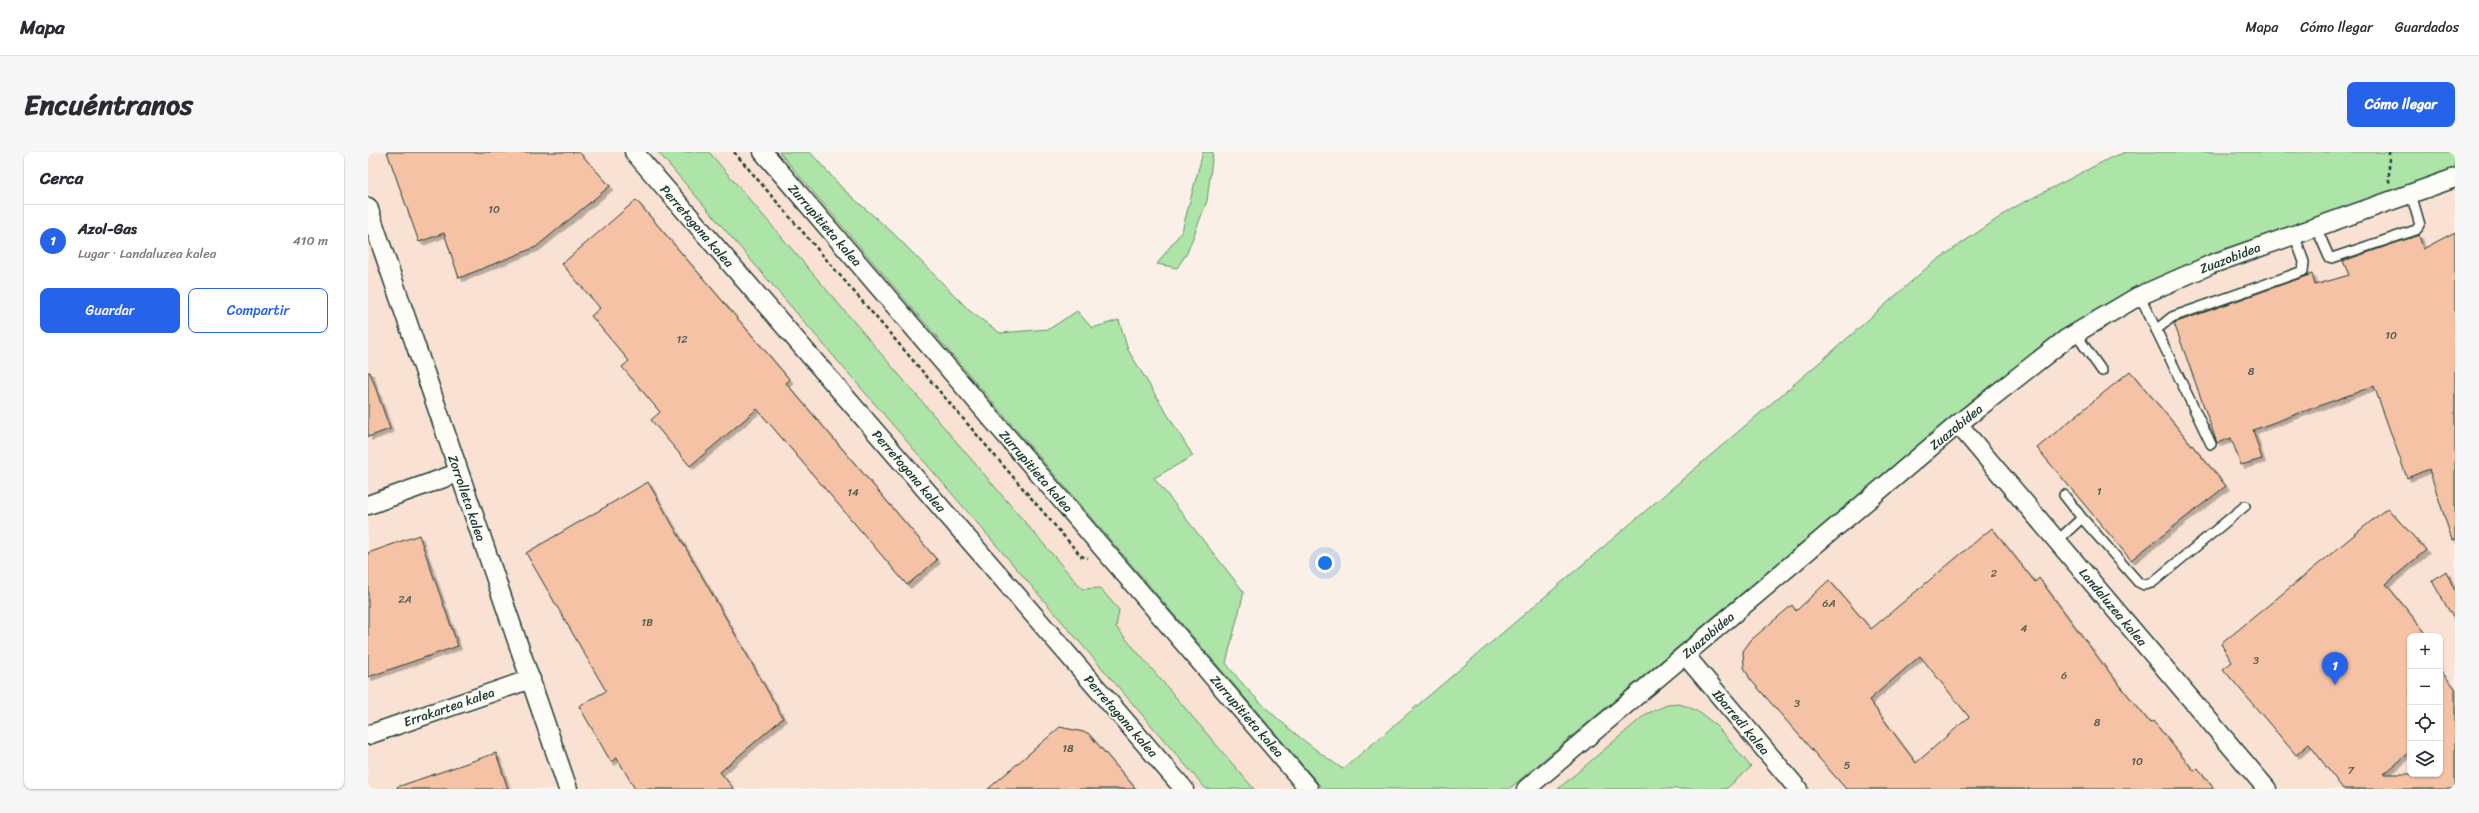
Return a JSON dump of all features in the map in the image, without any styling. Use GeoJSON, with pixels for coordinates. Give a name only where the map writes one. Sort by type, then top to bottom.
{"type":"FeatureCollection","features":[{"type":"Feature","properties":{"kind":"street","name":"Perretagana kalea"},"geometry":{"type":"LineString","coordinates":[[634,152],[1184,789]]}},
{"type":"Feature","properties":{"kind":"street","name":"Zurrupitieta kalea"},"geometry":{"type":"LineString","coordinates":[[763,152],[1309,789]]}},
{"type":"Feature","properties":{"kind":"street","name":"Zuazobidea"},"geometry":{"type":"LineString","coordinates":[[1526,789],[1958,424],[2076,333],[2140,296],[2212,264],[2455,178]]}},
{"type":"Feature","properties":{"kind":"street","name":"Zorrolleta kalea"},"geometry":{"type":"LineString","coordinates":[[368,207],[458,473],[531,679],[568,789]]}},
{"type":"Feature","properties":{"kind":"street","name":"Landaluzea kalea"},"geometry":{"type":"LineString","coordinates":[[1958,424],[2267,789]]}},
{"type":"Feature","properties":{"kind":"street"},"geometry":{"type":"LineString","coordinates":[[368,505],[458,473]]}},
{"type":"Feature","properties":{"kind":"street","name":"Ibarredi kalea"},"geometry":{"type":"LineString","coordinates":[[1685,656],[1798,789]]}},
{"type":"Feature","properties":{"kind":"street","name":"Errakartea kalea"},"geometry":{"type":"LineString","coordinates":[[368,735],[531,679]]}},
{"type":"Feature","properties":{"kind":"lane"},"geometry":{"type":"LineString","coordinates":[[2316,227],[2326,252],[2329,257],[2332,258],[2416,230],[2420,225],[2411,194]]}},
{"type":"Feature","properties":{"kind":"lane"},"geometry":{"type":"LineString","coordinates":[[2156,330],[2172,317],[2302,271],[2304,262],[2294,234]]}},
{"type":"Feature","properties":{"kind":"lane"},"geometry":{"type":"LineString","coordinates":[[2140,296],[2211,444]]}},
{"type":"Feature","properties":{"kind":"lane"},"geometry":{"type":"LineString","coordinates":[[2076,333],[2102,371]]}},
{"type":"Feature","properties":{"kind":"lane"},"geometry":{"type":"LineString","coordinates":[[2064,495],[2138,582],[2144,585],[2152,583],[2245,506]]}},
{"type":"Feature","properties":{"kind":"lane"},"geometry":{"type":"LineString","coordinates":[[2057,541],[2082,518]]}},
{"type":"Feature","properties":{"kind":"path"},"geometry":{"type":"LineString","coordinates":[[734,152],[1081,556],[1091,560]]}},
{"type":"Feature","properties":{"kind":"path"},"geometry":{"type":"LineString","coordinates":[[2389,152],[2389,185],[2393,200]]}},
{"type":"Feature","properties":{"kind":"shaded area"},"geometry":{"type":"Polygon","coordinates":[[[368,152],[779,152],[1323,789],[368,789],[368,152]]]}},
{"type":"Feature","properties":{"kind":"shaded area"},"geometry":{"type":"Polygon","coordinates":[[[2455,168],[2455,789],[1509,789],[1974,398],[2076,322],[2142,285],[2213,253],[2455,168]]]}},
{"type":"Feature","properties":{"kind":"green space"},"geometry":{"type":"Polygon","coordinates":[[[658,152],[709,152],[1082,589],[1100,588],[1119,610],[1116,627],[1254,789],[1206,789],[658,152]]]}},
{"type":"Feature","properties":{"kind":"green space"},"geometry":{"type":"Polygon","coordinates":[[[779,152],[810,152],[843,189],[893,233],[971,312],[1000,333],[1049,329],[1077,311],[1092,328],[1119,320],[1128,350],[1193,456],[1154,478],[1244,592],[1226,663],[1251,693],[1280,721],[1312,747],[1343,769],[1834,350],[1930,265],[2013,208],[2110,158],[2126,152],[2455,152],[2455,168],[2213,253],[2142,285],[2076,322],[1974,398],[1509,789],[1323,789],[779,152]]]}},
{"type":"Feature","properties":{"kind":"green space"},"geometry":{"type":"Polygon","coordinates":[[[1203,152],[1213,152],[1207,201],[1187,253],[1177,268],[1157,264],[1182,231],[1203,152]]]}},
{"type":"Feature","properties":{"kind":"green space"},"geometry":{"type":"Polygon","coordinates":[[[1679,704],[1691,708],[1711,721],[1751,767],[1726,789],[1558,789],[1646,714],[1667,705],[1679,704]]]}},
{"type":"Feature","properties":{"kind":"building"},"geometry":{"type":"Polygon","coordinates":[[[387,152],[579,152],[610,186],[536,247],[459,278],[444,233],[419,242],[387,152]]]}},
{"type":"Feature","properties":{"kind":"building"},"geometry":{"type":"Polygon","coordinates":[[[636,200],[790,380],[786,383],[937,560],[907,585],[757,409],[690,466],[651,420],[660,412],[622,367],[629,361],[591,316],[600,308],[562,264],[636,200]]]}},
{"type":"Feature","properties":{"kind":"building"},"geometry":{"type":"Polygon","coordinates":[[[2455,232],[2455,539],[2452,540],[2429,469],[2407,478],[2374,386],[2253,430],[2262,459],[2241,465],[2231,438],[2217,443],[2174,323],[2312,274],[2315,285],[2349,275],[2343,261],[2419,235],[2423,249],[2455,232]]]}},
{"type":"Feature","properties":{"kind":"building"},"geometry":{"type":"Polygon","coordinates":[[[2130,371],[2226,486],[2131,560],[2037,448],[2130,371]]]}},
{"type":"Feature","properties":{"kind":"building"},"geometry":{"type":"Polygon","coordinates":[[[368,372],[370,372],[390,429],[368,437],[368,372]]]}},
{"type":"Feature","properties":{"kind":"building"},"geometry":{"type":"Polygon","coordinates":[[[648,482],[783,718],[720,772],[734,789],[635,789],[617,758],[611,762],[579,706],[606,691],[526,553],[648,482]]]}},
{"type":"Feature","properties":{"kind":"building"},"geometry":{"type":"Polygon","coordinates":[[[2387,508],[2426,550],[2386,584],[2426,633],[2407,633],[2407,755],[2384,774],[2407,774],[2407,777],[2443,777],[2443,674],[2455,688],[2455,789],[2343,789],[2309,744],[2296,755],[2223,669],[2232,662],[2221,644],[2387,508]]]}},
{"type":"Feature","properties":{"kind":"building"},"geometry":{"type":"Polygon","coordinates":[[[1992,528],[2035,582],[2039,578],[2102,663],[2150,723],[2153,721],[2194,771],[2198,768],[2214,789],[1846,789],[1750,679],[1744,667],[1743,651],[1751,640],[1792,605],[1796,611],[1829,580],[1871,629],[1992,528]],[[1920,656],[1869,700],[1916,763],[1969,717],[1920,656]]]}},
{"type":"Feature","properties":{"kind":"building"},"geometry":{"type":"Polygon","coordinates":[[[419,535],[458,646],[368,677],[368,553],[419,535]]]}},
{"type":"Feature","properties":{"kind":"building"},"geometry":{"type":"Polygon","coordinates":[[[2446,571],[2455,591],[2455,621],[2432,581],[2446,571]]]}},
{"type":"Feature","properties":{"kind":"building"},"geometry":{"type":"Polygon","coordinates":[[[1060,727],[1088,733],[1136,789],[988,789],[1060,727]]]}},
{"type":"Feature","properties":{"kind":"building"},"geometry":{"type":"Polygon","coordinates":[[[496,753],[508,789],[397,789],[397,787],[496,753]]]}},
{"type":"Feature","properties":{"kind":"place","name":"Azol-Gas"},"geometry":{"type":"Point","coordinates":[2335,685]}}]}
